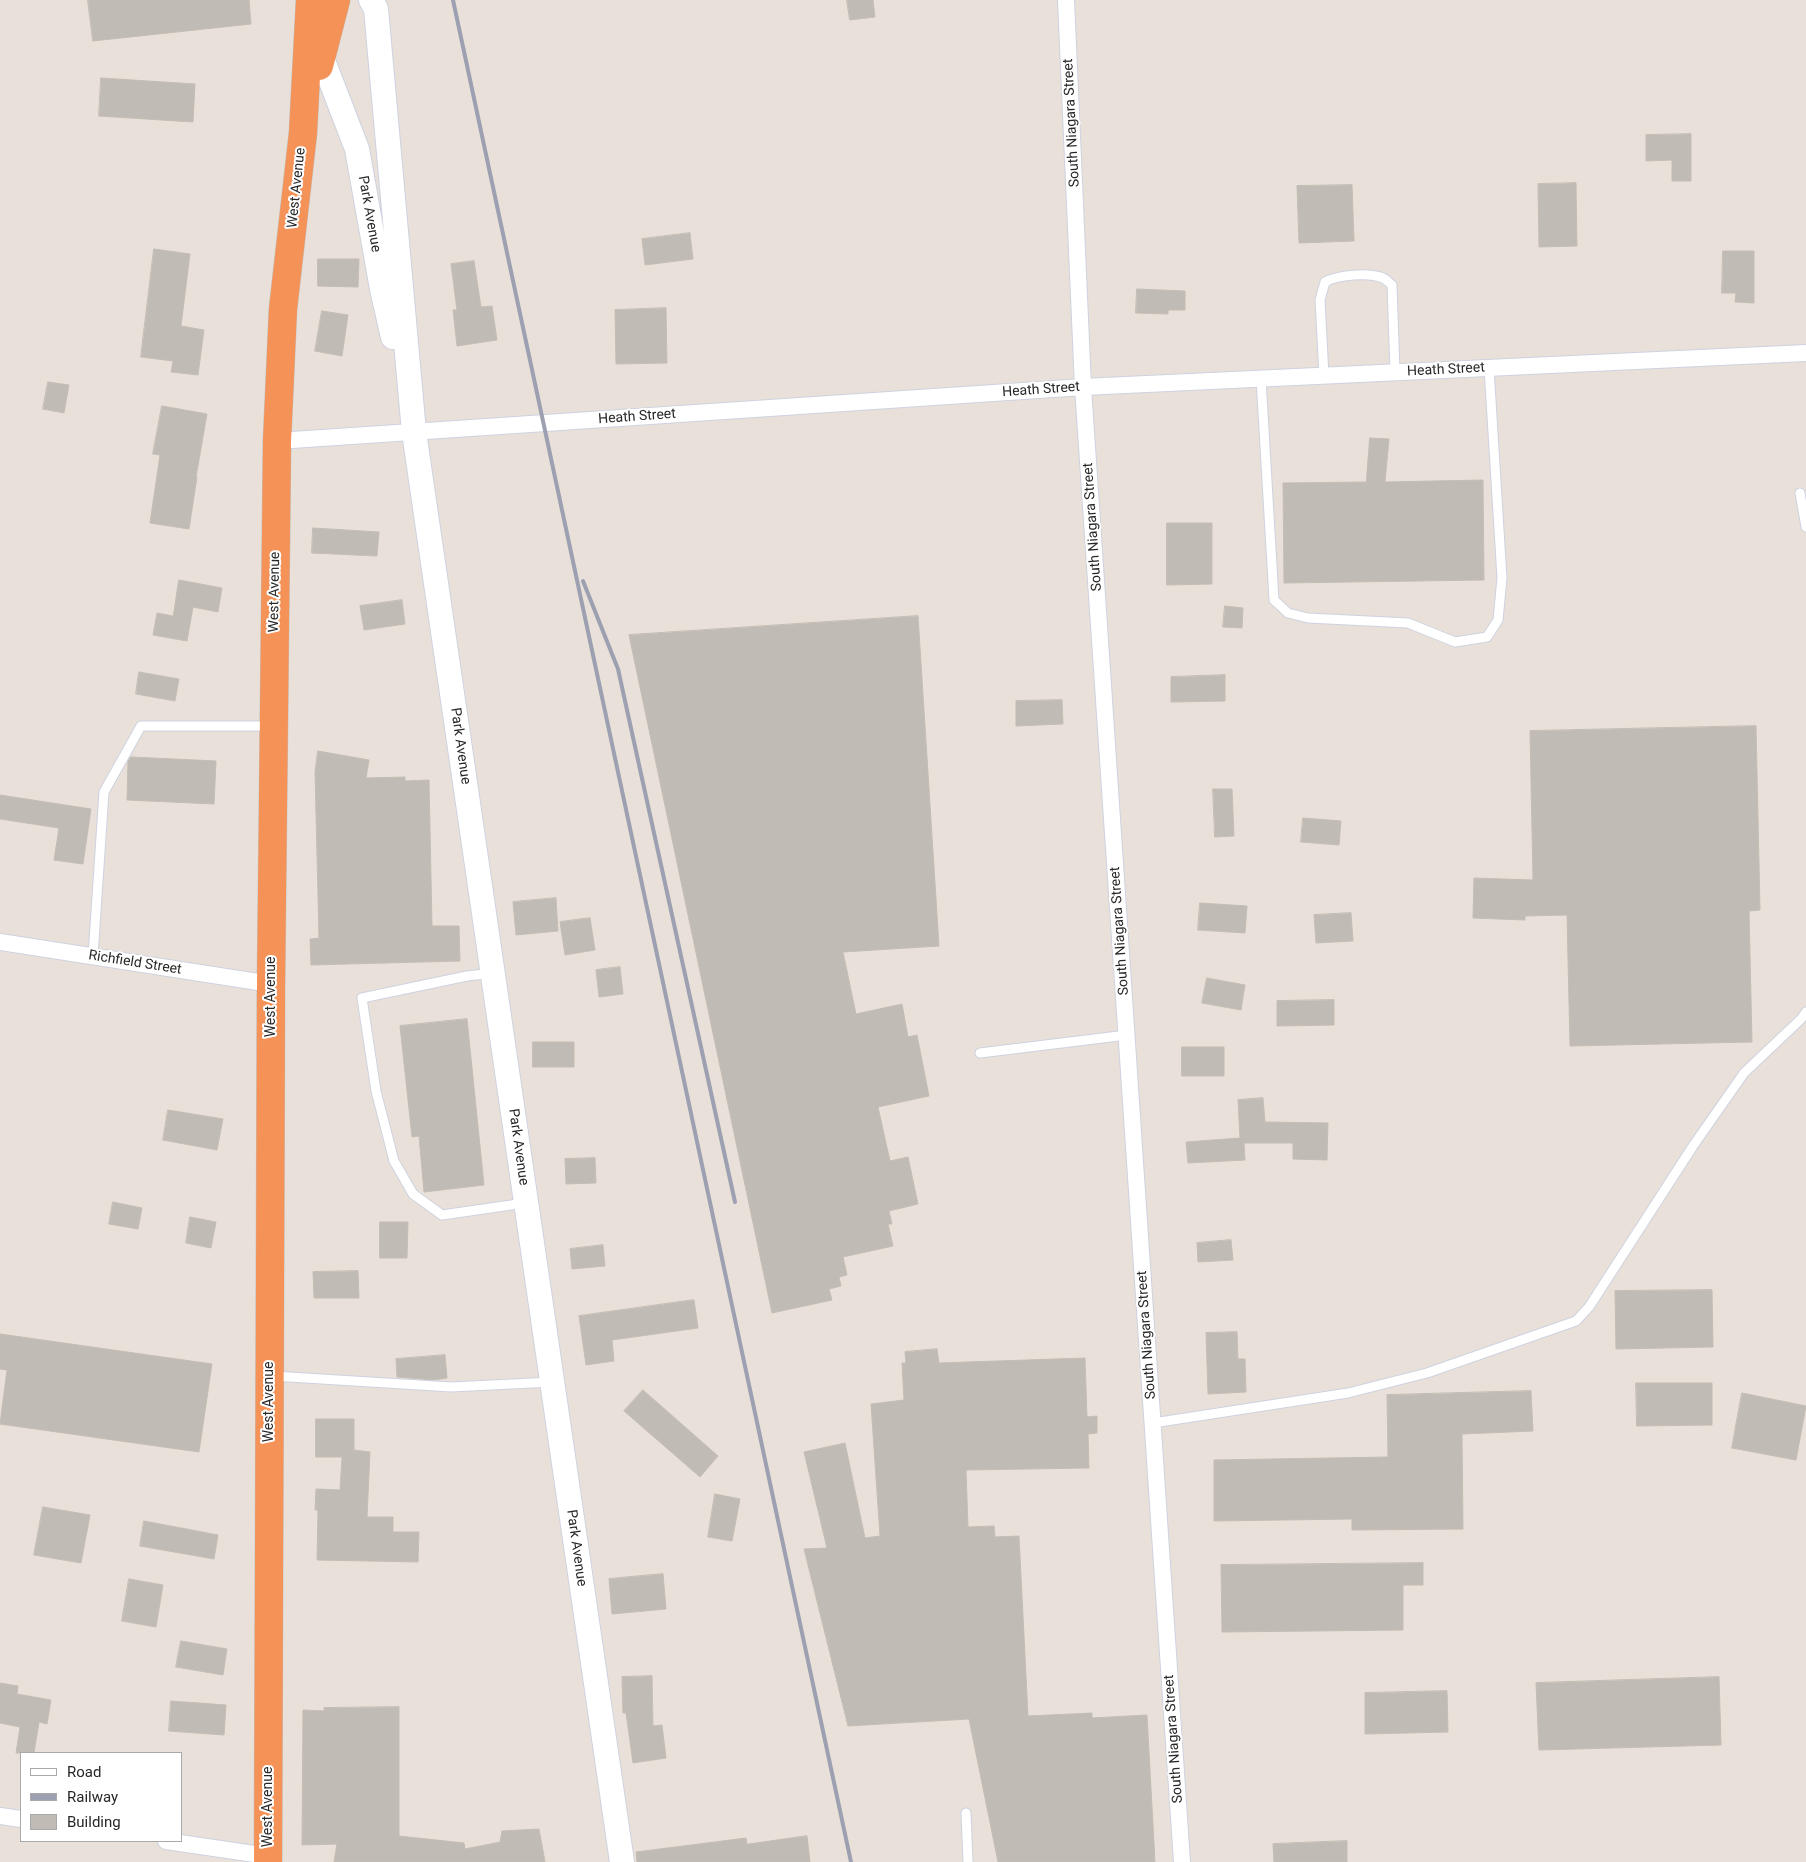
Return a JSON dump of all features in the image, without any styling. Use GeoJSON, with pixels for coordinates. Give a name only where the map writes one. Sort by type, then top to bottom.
{"type":"FeatureCollection","features":[{"type":"Feature","properties":{"kind":"highway"},"geometry":{"type":"LineString","coordinates":[[303,134],[312,0]]}},
{"type":"Feature","properties":{"kind":"highway"},"geometry":{"type":"LineString","coordinates":[[303,134],[336,0]]}},
{"type":"Feature","properties":{"kind":"highway","name":"West Avenue"},"geometry":{"type":"LineString","coordinates":[[268,1859],[271,984],[277,441],[283,309],[303,134]]}},
{"type":"Feature","properties":{"kind":"main road","name":"Park Avenue"},"geometry":{"type":"LineString","coordinates":[[312,0],[322,58],[357,149],[382,289],[414,432]]}},
{"type":"Feature","properties":{"kind":"main road","name":"Park Avenue"},"geometry":{"type":"LineString","coordinates":[[371,0],[376,9],[414,432],[622,1862]]}},
{"type":"Feature","properties":{"kind":"street","name":"South Niagara Street"},"geometry":{"type":"LineString","coordinates":[[1066,0],[1083,387],[1182,1862]]}},
{"type":"Feature","properties":{"kind":"street","name":"Heath Street"},"geometry":{"type":"LineString","coordinates":[[277,441],[1083,387],[1806,353]]}},
{"type":"Feature","properties":{"kind":"street","name":"Richfield Street"},"geometry":{"type":"LineString","coordinates":[[0,942],[271,984]]}},
{"type":"Feature","properties":{"kind":"street"},"geometry":{"type":"LineString","coordinates":[[0,1816],[20,1819]]}},
{"type":"Feature","properties":{"kind":"street"},"geometry":{"type":"LineString","coordinates":[[172,1842],[268,1859]]}},
{"type":"Feature","properties":{"kind":"lane"},"geometry":{"type":"LineString","coordinates":[[1324,376],[1320,300],[1324,282],[1333,277],[1371,275],[1384,278],[1392,285],[1395,372]]}},
{"type":"Feature","properties":{"kind":"lane"},"geometry":{"type":"LineString","coordinates":[[1261,379],[1274,600],[1288,613],[1308,618],[1408,623],[1455,642],[1487,637],[1498,620],[1502,578],[1489,368]]}},
{"type":"Feature","properties":{"kind":"lane"},"geometry":{"type":"LineString","coordinates":[[1800,493],[1806,527]]}},
{"type":"Feature","properties":{"kind":"lane"},"geometry":{"type":"LineString","coordinates":[[93,956],[104,792],[141,726],[274,726]]}},
{"type":"Feature","properties":{"kind":"lane"},"geometry":{"type":"LineString","coordinates":[[493,973],[467,976],[362,998],[376,1091],[394,1161],[413,1194],[442,1215],[526,1202]]}},
{"type":"Feature","properties":{"kind":"lane"},"geometry":{"type":"LineString","coordinates":[[1153,1423],[1348,1394],[1427,1373],[1576,1321],[1589,1307],[1693,1146],[1744,1073],[1806,1012]]}},
{"type":"Feature","properties":{"kind":"lane"},"geometry":{"type":"LineString","coordinates":[[980,1053],[1127,1035]]}},
{"type":"Feature","properties":{"kind":"lane"},"geometry":{"type":"LineString","coordinates":[[269,1376],[452,1387],[552,1382]]}},
{"type":"Feature","properties":{"kind":"lane"},"geometry":{"type":"LineString","coordinates":[[966,1813],[968,1862]]}},
{"type":"Feature","properties":{"kind":"building"},"geometry":{"type":"Polygon","coordinates":[[[88,0],[249,0],[251,24],[93,41],[88,0]]]}},
{"type":"Feature","properties":{"kind":"building"},"geometry":{"type":"Polygon","coordinates":[[[847,0],[873,0],[875,17],[850,20],[847,0]]]}},
{"type":"Feature","properties":{"kind":"building"},"geometry":{"type":"Polygon","coordinates":[[[101,78],[195,84],[193,122],[99,116],[101,78]]]}},
{"type":"Feature","properties":{"kind":"building"},"geometry":{"type":"Polygon","coordinates":[[[1691,134],[1691,181],[1672,181],[1672,160],[1646,161],[1646,135],[1691,134]]]}},
{"type":"Feature","properties":{"kind":"building"},"geometry":{"type":"Polygon","coordinates":[[[1576,183],[1577,246],[1539,247],[1538,184],[1576,183]]]}},
{"type":"Feature","properties":{"kind":"building"},"geometry":{"type":"Polygon","coordinates":[[[1352,185],[1354,241],[1299,243],[1297,186],[1352,185]]]}},
{"type":"Feature","properties":{"kind":"building"},"geometry":{"type":"Polygon","coordinates":[[[690,233],[693,259],[645,265],[642,239],[690,233]]]}},
{"type":"Feature","properties":{"kind":"building"},"geometry":{"type":"Polygon","coordinates":[[[154,249],[190,254],[181,326],[204,330],[198,375],[171,372],[173,361],[141,357],[154,249]]]}},
{"type":"Feature","properties":{"kind":"building"},"geometry":{"type":"Polygon","coordinates":[[[1723,251],[1754,251],[1754,303],[1735,302],[1736,293],[1722,293],[1723,251]]]}},
{"type":"Feature","properties":{"kind":"building"},"geometry":{"type":"Polygon","coordinates":[[[318,259],[359,259],[358,287],[318,286],[318,259]]]}},
{"type":"Feature","properties":{"kind":"building"},"geometry":{"type":"Polygon","coordinates":[[[474,261],[481,307],[492,306],[497,340],[457,346],[453,310],[457,310],[451,264],[474,261]]]}},
{"type":"Feature","properties":{"kind":"building"},"geometry":{"type":"Polygon","coordinates":[[[1137,289],[1185,291],[1185,310],[1168,310],[1168,314],[1136,313],[1137,289]]]}},
{"type":"Feature","properties":{"kind":"building"},"geometry":{"type":"Polygon","coordinates":[[[666,308],[667,363],[616,364],[615,310],[666,308]]]}},
{"type":"Feature","properties":{"kind":"building"},"geometry":{"type":"Polygon","coordinates":[[[322,311],[348,315],[342,356],[315,351],[322,311]]]}},
{"type":"Feature","properties":{"kind":"building"},"geometry":{"type":"Polygon","coordinates":[[[48,382],[69,385],[64,413],[43,409],[48,382]]]}},
{"type":"Feature","properties":{"kind":"building"},"geometry":{"type":"Polygon","coordinates":[[[162,406],[207,414],[189,529],[150,523],[160,455],[153,454],[162,406]]]}},
{"type":"Feature","properties":{"kind":"building"},"geometry":{"type":"Polygon","coordinates":[[[1370,438],[1389,439],[1385,482],[1483,480],[1484,580],[1284,583],[1283,483],[1366,482],[1370,438]]]}},
{"type":"Feature","properties":{"kind":"building"},"geometry":{"type":"Polygon","coordinates":[[[1167,523],[1212,523],[1212,584],[1167,585],[1167,523]]]}},
{"type":"Feature","properties":{"kind":"building"},"geometry":{"type":"Polygon","coordinates":[[[313,528],[379,532],[377,556],[312,553],[313,528]]]}},
{"type":"Feature","properties":{"kind":"building"},"geometry":{"type":"Polygon","coordinates":[[[179,580],[222,588],[218,612],[193,607],[187,641],[153,635],[157,613],[173,616],[179,580]]]}},
{"type":"Feature","properties":{"kind":"building"},"geometry":{"type":"Polygon","coordinates":[[[402,600],[405,624],[364,630],[360,606],[402,600]]]}},
{"type":"Feature","properties":{"kind":"building"},"geometry":{"type":"Polygon","coordinates":[[[1225,606],[1243,608],[1242,628],[1223,627],[1225,606]]]}},
{"type":"Feature","properties":{"kind":"building"},"geometry":{"type":"Polygon","coordinates":[[[918,616],[939,946],[843,952],[856,1014],[902,1004],[908,1037],[917,1035],[929,1096],[878,1107],[890,1161],[908,1157],[918,1204],[889,1211],[892,1224],[888,1224],[893,1246],[843,1257],[847,1275],[839,1277],[841,1286],[829,1289],[832,1300],[772,1313],[629,635],[918,616]]]}},
{"type":"Feature","properties":{"kind":"building"},"geometry":{"type":"Polygon","coordinates":[[[139,672],[179,679],[175,701],[136,694],[139,672]]]}},
{"type":"Feature","properties":{"kind":"building"},"geometry":{"type":"Polygon","coordinates":[[[1225,675],[1225,701],[1171,702],[1171,677],[1225,675]]]}},
{"type":"Feature","properties":{"kind":"building"},"geometry":{"type":"Polygon","coordinates":[[[1062,700],[1063,724],[1016,726],[1016,701],[1062,700]]]}},
{"type":"Feature","properties":{"kind":"building"},"geometry":{"type":"Polygon","coordinates":[[[1756,726],[1760,910],[1749,911],[1752,1042],[1570,1046],[1567,915],[1525,916],[1525,920],[1473,918],[1474,878],[1533,880],[1530,731],[1756,726]]]}},
{"type":"Feature","properties":{"kind":"building"},"geometry":{"type":"Polygon","coordinates":[[[318,751],[369,760],[366,778],[405,777],[405,781],[429,780],[432,926],[459,926],[460,961],[311,965],[310,939],[319,938],[315,772],[318,751]]]}},
{"type":"Feature","properties":{"kind":"building"},"geometry":{"type":"Polygon","coordinates":[[[131,757],[216,761],[214,804],[127,800],[128,761],[131,757]]]}},
{"type":"Feature","properties":{"kind":"building"},"geometry":{"type":"Polygon","coordinates":[[[1213,789],[1232,789],[1234,836],[1215,837],[1213,789]]]}},
{"type":"Feature","properties":{"kind":"building"},"geometry":{"type":"Polygon","coordinates":[[[0,795],[91,809],[83,864],[54,860],[59,828],[0,819],[0,795]]]}},
{"type":"Feature","properties":{"kind":"building"},"geometry":{"type":"Polygon","coordinates":[[[1303,818],[1341,821],[1339,845],[1301,842],[1303,818]]]}},
{"type":"Feature","properties":{"kind":"building"},"geometry":{"type":"Polygon","coordinates":[[[556,898],[558,931],[516,935],[513,902],[556,898]]]}},
{"type":"Feature","properties":{"kind":"building"},"geometry":{"type":"Polygon","coordinates":[[[1200,903],[1247,906],[1245,933],[1198,930],[1200,903]]]}},
{"type":"Feature","properties":{"kind":"building"},"geometry":{"type":"Polygon","coordinates":[[[1351,913],[1353,941],[1316,943],[1314,915],[1351,913]]]}},
{"type":"Feature","properties":{"kind":"building"},"geometry":{"type":"Polygon","coordinates":[[[590,918],[595,950],[565,955],[560,922],[590,918]]]}},
{"type":"Feature","properties":{"kind":"building"},"geometry":{"type":"Polygon","coordinates":[[[620,967],[623,994],[599,997],[596,970],[620,967]]]}},
{"type":"Feature","properties":{"kind":"building"},"geometry":{"type":"Polygon","coordinates":[[[1207,978],[1245,985],[1241,1010],[1202,1003],[1207,978]]]}},
{"type":"Feature","properties":{"kind":"building"},"geometry":{"type":"Polygon","coordinates":[[[1334,1000],[1334,1025],[1277,1026],[1277,1001],[1334,1000]]]}},
{"type":"Feature","properties":{"kind":"building"},"geometry":{"type":"Polygon","coordinates":[[[467,1019],[484,1185],[424,1192],[419,1136],[412,1137],[400,1026],[467,1019]]]}},
{"type":"Feature","properties":{"kind":"building"},"geometry":{"type":"Polygon","coordinates":[[[533,1042],[574,1042],[574,1067],[533,1067],[533,1042]]]}},
{"type":"Feature","properties":{"kind":"building"},"geometry":{"type":"Polygon","coordinates":[[[1182,1047],[1224,1047],[1224,1076],[1182,1076],[1182,1047]]]}},
{"type":"Feature","properties":{"kind":"building"},"geometry":{"type":"Polygon","coordinates":[[[1263,1098],[1265,1122],[1328,1123],[1327,1160],[1293,1159],[1293,1143],[1244,1143],[1245,1160],[1188,1163],[1186,1142],[1240,1138],[1238,1100],[1263,1098]]]}},
{"type":"Feature","properties":{"kind":"building"},"geometry":{"type":"Polygon","coordinates":[[[168,1110],[223,1119],[217,1150],[163,1140],[168,1110]]]}},
{"type":"Feature","properties":{"kind":"building"},"geometry":{"type":"Polygon","coordinates":[[[595,1158],[596,1183],[566,1184],[565,1159],[595,1158]]]}},
{"type":"Feature","properties":{"kind":"building"},"geometry":{"type":"Polygon","coordinates":[[[113,1202],[142,1208],[138,1229],[109,1224],[113,1202]]]}},
{"type":"Feature","properties":{"kind":"building"},"geometry":{"type":"Polygon","coordinates":[[[190,1217],[216,1222],[211,1248],[186,1243],[190,1217]]]}},
{"type":"Feature","properties":{"kind":"building"},"geometry":{"type":"Polygon","coordinates":[[[380,1222],[408,1222],[407,1258],[380,1258],[380,1222]]]}},
{"type":"Feature","properties":{"kind":"building"},"geometry":{"type":"Polygon","coordinates":[[[1231,1240],[1233,1260],[1198,1262],[1197,1243],[1231,1240]]]}},
{"type":"Feature","properties":{"kind":"building"},"geometry":{"type":"Polygon","coordinates":[[[603,1245],[605,1266],[572,1269],[570,1249],[603,1245]]]}},
{"type":"Feature","properties":{"kind":"building"},"geometry":{"type":"Polygon","coordinates":[[[358,1271],[359,1298],[314,1298],[313,1272],[358,1271]]]}},
{"type":"Feature","properties":{"kind":"building"},"geometry":{"type":"Polygon","coordinates":[[[1712,1290],[1713,1347],[1616,1349],[1615,1291],[1712,1290]]]}},
{"type":"Feature","properties":{"kind":"building"},"geometry":{"type":"Polygon","coordinates":[[[694,1300],[698,1328],[612,1340],[614,1361],[586,1365],[579,1316],[694,1300]]]}},
{"type":"Feature","properties":{"kind":"building"},"geometry":{"type":"Polygon","coordinates":[[[1237,1332],[1238,1359],[1245,1359],[1246,1392],[1208,1394],[1206,1333],[1237,1332]]]}},
{"type":"Feature","properties":{"kind":"building"},"geometry":{"type":"Polygon","coordinates":[[[0,1334],[212,1364],[199,1452],[0,1424],[7,1370],[0,1369],[0,1334]]]}},
{"type":"Feature","properties":{"kind":"building"},"geometry":{"type":"Polygon","coordinates":[[[937,1349],[939,1363],[1085,1358],[1087,1417],[1097,1416],[1097,1433],[1088,1434],[1089,1468],[966,1470],[968,1527],[994,1526],[995,1537],[1019,1536],[1028,1716],[1092,1713],[1092,1718],[1147,1715],[1155,1862],[998,1862],[969,1719],[848,1726],[804,1549],[827,1548],[804,1452],[845,1443],[865,1538],[880,1536],[871,1404],[904,1400],[902,1363],[906,1363],[905,1352],[937,1349]]]}},
{"type":"Feature","properties":{"kind":"building"},"geometry":{"type":"Polygon","coordinates":[[[445,1355],[447,1378],[434,1380],[397,1377],[396,1359],[445,1355]]]}},
{"type":"Feature","properties":{"kind":"building"},"geometry":{"type":"Polygon","coordinates":[[[1636,1383],[1712,1383],[1712,1425],[1637,1426],[1636,1383]]]}},
{"type":"Feature","properties":{"kind":"building"},"geometry":{"type":"Polygon","coordinates":[[[643,1390],[718,1456],[700,1477],[624,1411],[643,1390]]]}},
{"type":"Feature","properties":{"kind":"building"},"geometry":{"type":"Polygon","coordinates":[[[1531,1391],[1533,1431],[1462,1434],[1463,1529],[1352,1530],[1352,1519],[1214,1521],[1214,1460],[1388,1457],[1387,1395],[1531,1391]]]}},
{"type":"Feature","properties":{"kind":"building"},"geometry":{"type":"Polygon","coordinates":[[[1742,1393],[1806,1406],[1796,1460],[1732,1448],[1742,1393]]]}},
{"type":"Feature","properties":{"kind":"building"},"geometry":{"type":"Polygon","coordinates":[[[316,1419],[354,1419],[354,1450],[370,1452],[367,1517],[393,1517],[393,1532],[419,1532],[418,1562],[317,1560],[318,1510],[315,1510],[316,1489],[340,1490],[342,1457],[316,1457],[316,1419]]]}},
{"type":"Feature","properties":{"kind":"building"},"geometry":{"type":"Polygon","coordinates":[[[715,1494],[740,1499],[732,1541],[708,1537],[715,1494]]]}},
{"type":"Feature","properties":{"kind":"building"},"geometry":{"type":"Polygon","coordinates":[[[43,1507],[90,1515],[81,1563],[34,1555],[43,1507]]]}},
{"type":"Feature","properties":{"kind":"building"},"geometry":{"type":"Polygon","coordinates":[[[144,1521],[218,1535],[214,1559],[140,1546],[144,1521]]]}},
{"type":"Feature","properties":{"kind":"building"},"geometry":{"type":"Polygon","coordinates":[[[1423,1563],[1423,1585],[1403,1585],[1403,1630],[1222,1632],[1221,1565],[1423,1563]]]}},
{"type":"Feature","properties":{"kind":"building"},"geometry":{"type":"Polygon","coordinates":[[[663,1574],[666,1609],[612,1614],[609,1579],[663,1574]]]}},
{"type":"Feature","properties":{"kind":"building"},"geometry":{"type":"Polygon","coordinates":[[[129,1579],[163,1585],[156,1627],[122,1621],[129,1579]]]}},
{"type":"Feature","properties":{"kind":"building"},"geometry":{"type":"Polygon","coordinates":[[[181,1641],[227,1649],[223,1675],[176,1667],[181,1641]]]}},
{"type":"Feature","properties":{"kind":"building"},"geometry":{"type":"Polygon","coordinates":[[[652,1676],[653,1726],[662,1725],[666,1758],[633,1763],[626,1713],[623,1713],[622,1677],[652,1676]]]}},
{"type":"Feature","properties":{"kind":"building"},"geometry":{"type":"Polygon","coordinates":[[[1719,1677],[1721,1745],[1539,1750],[1536,1683],[1719,1677]]]}},
{"type":"Feature","properties":{"kind":"building"},"geometry":{"type":"Polygon","coordinates":[[[0,1683],[18,1686],[17,1694],[51,1700],[47,1724],[39,1722],[34,1752],[16,1753],[20,1727],[0,1723],[0,1683]]]}},
{"type":"Feature","properties":{"kind":"building"},"geometry":{"type":"Polygon","coordinates":[[[1447,1691],[1448,1732],[1365,1734],[1365,1693],[1447,1691]]]}},
{"type":"Feature","properties":{"kind":"building"},"geometry":{"type":"Polygon","coordinates":[[[171,1701],[226,1705],[224,1735],[169,1731],[171,1701]]]}},
{"type":"Feature","properties":{"kind":"building"},"geometry":{"type":"Polygon","coordinates":[[[399,1707],[399,1836],[464,1843],[465,1849],[500,1842],[502,1831],[539,1829],[545,1862],[334,1862],[337,1844],[302,1845],[303,1710],[324,1711],[324,1708],[399,1707]]]}},
{"type":"Feature","properties":{"kind":"building"},"geometry":{"type":"Polygon","coordinates":[[[807,1836],[810,1862],[637,1862],[636,1852],[746,1838],[747,1844],[807,1836]]]}},
{"type":"Feature","properties":{"kind":"building"},"geometry":{"type":"Polygon","coordinates":[[[1347,1841],[1347,1862],[1274,1862],[1273,1844],[1347,1841]]]}},
{"type":"Feature","properties":{"kind":"railway"},"geometry":{"type":"LineString","coordinates":[[453,0],[851,1862]]}},
{"type":"Feature","properties":{"kind":"railway"},"geometry":{"type":"LineString","coordinates":[[583,581],[618,669],[735,1202]]}}]}
